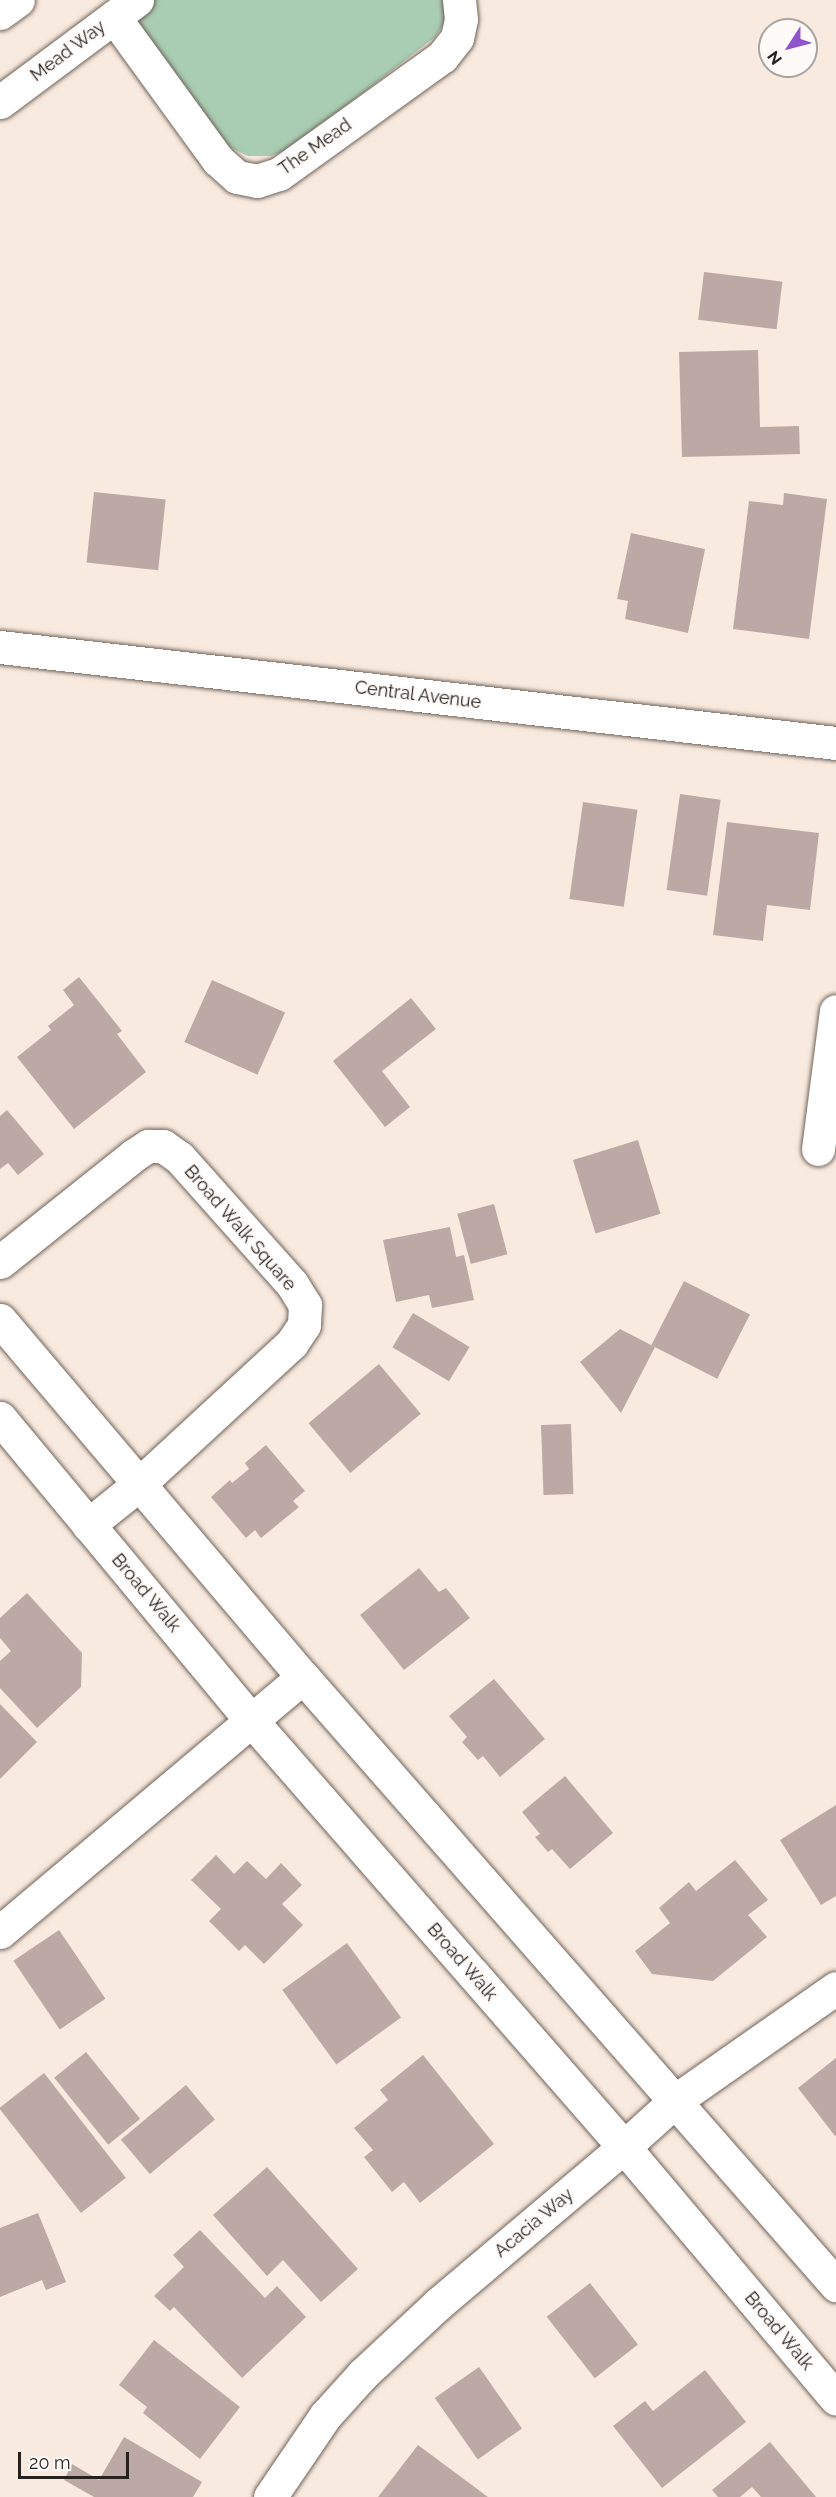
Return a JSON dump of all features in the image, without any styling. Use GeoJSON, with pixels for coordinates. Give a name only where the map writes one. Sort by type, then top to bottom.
{"type":"FeatureCollection","features":[{"type":"Feature","properties":{"kind":"street"},"geometry":{"type":"LineString","coordinates":[[0,13],[18,0]]}},
{"type":"Feature","properties":{"kind":"street","name":"The Mead"},"geometry":{"type":"LineString","coordinates":[[125,9],[218,160],[237,177],[258,181],[279,174],[442,57],[457,38],[461,19],[459,0]]}},
{"type":"Feature","properties":{"kind":"street","name":"Mead Way"},"geometry":{"type":"LineString","coordinates":[[0,102],[125,9]]}},
{"type":"Feature","properties":{"kind":"street","name":"Central Avenue"},"geometry":{"type":"LineString","coordinates":[[0,647],[836,743]]}},
{"type":"Feature","properties":{"kind":"street"},"geometry":{"type":"LineString","coordinates":[[818,1149],[836,1011]]}},
{"type":"Feature","properties":{"kind":"street","name":"Broad Walk Square"},"geometry":{"type":"LineString","coordinates":[[0,1262],[134,1155],[148,1146],[163,1146],[179,1157],[292,1284],[305,1305],[304,1325],[292,1343],[138,1485]]}},
{"type":"Feature","properties":{"kind":"street"},"geometry":{"type":"LineString","coordinates":[[0,1320],[303,1677],[836,2285]]}},
{"type":"Feature","properties":{"kind":"street","name":"Broad Walk"},"geometry":{"type":"LineString","coordinates":[[0,1418],[252,1720],[624,2147],[836,2399]]}},
{"type":"Feature","properties":{"kind":"street"},"geometry":{"type":"LineString","coordinates":[[88,1525],[138,1485]]}},
{"type":"Feature","properties":{"kind":"street"},"geometry":{"type":"LineString","coordinates":[[0,1932],[303,1677]]}},
{"type":"Feature","properties":{"kind":"street","name":"Acacia Way"},"geometry":{"type":"LineString","coordinates":[[270,2497],[325,2416],[363,2374],[438,2304],[624,2147],[676,2100],[836,1988]]}},
{"type":"Feature","properties":{"kind":"green space"},"geometry":{"type":"Polygon","coordinates":[[[152,0],[449,0],[446,21],[435,37],[289,150],[270,156],[248,156],[227,146],[135,26],[139,10],[152,0]]]}},
{"type":"Feature","properties":{"kind":"building"},"geometry":{"type":"Polygon","coordinates":[[[704,272],[782,282],[777,329],[698,320],[704,272]]]}},
{"type":"Feature","properties":{"kind":"building"},"geometry":{"type":"Polygon","coordinates":[[[758,350],[760,427],[799,426],[800,454],[682,457],[679,352],[758,350]]]}},
{"type":"Feature","properties":{"kind":"building"},"geometry":{"type":"Polygon","coordinates":[[[94,492],[166,500],[158,570],[87,563],[94,492]]]}},
{"type":"Feature","properties":{"kind":"building"},"geometry":{"type":"Polygon","coordinates":[[[784,493],[827,499],[809,639],[733,629],[749,501],[783,505],[784,493]]]}},
{"type":"Feature","properties":{"kind":"building"},"geometry":{"type":"Polygon","coordinates":[[[631,533],[705,549],[688,633],[625,619],[628,601],[617,599],[631,533]]]}},
{"type":"Feature","properties":{"kind":"building"},"geometry":{"type":"Polygon","coordinates":[[[680,794],[721,800],[707,896],[667,890],[680,794]]]}},
{"type":"Feature","properties":{"kind":"building"},"geometry":{"type":"Polygon","coordinates":[[[583,802],[637,810],[624,907],[569,899],[583,802]]]}},
{"type":"Feature","properties":{"kind":"building"},"geometry":{"type":"Polygon","coordinates":[[[727,822],[819,833],[810,910],[767,905],[763,941],[713,935],[727,822]]]}},
{"type":"Feature","properties":{"kind":"building"},"geometry":{"type":"Polygon","coordinates":[[[79,977],[122,1031],[117,1034],[146,1072],[74,1129],[17,1057],[51,1030],[48,1026],[74,1005],[63,990],[79,977]]]}},
{"type":"Feature","properties":{"kind":"building"},"geometry":{"type":"Polygon","coordinates":[[[212,980],[285,1013],[257,1075],[184,1042],[212,980]]]}},
{"type":"Feature","properties":{"kind":"building"},"geometry":{"type":"Polygon","coordinates":[[[411,998],[436,1029],[382,1071],[410,1107],[385,1127],[333,1061],[411,998]]]}},
{"type":"Feature","properties":{"kind":"building"},"geometry":{"type":"Polygon","coordinates":[[[7,1110],[44,1154],[18,1175],[8,1163],[0,1169],[0,1116],[7,1110]]]}},
{"type":"Feature","properties":{"kind":"building"},"geometry":{"type":"Polygon","coordinates":[[[638,1140],[661,1214],[595,1234],[573,1160],[638,1140]]]}},
{"type":"Feature","properties":{"kind":"building"},"geometry":{"type":"Polygon","coordinates":[[[494,1204],[507,1254],[471,1264],[457,1214],[494,1204]]]}},
{"type":"Feature","properties":{"kind":"building"},"geometry":{"type":"Polygon","coordinates":[[[450,1227],[456,1257],[464,1255],[474,1300],[432,1308],[429,1295],[396,1302],[383,1240],[450,1227]]]}},
{"type":"Feature","properties":{"kind":"building"},"geometry":{"type":"Polygon","coordinates":[[[684,1281],[750,1315],[717,1379],[651,1345],[684,1281]]]}},
{"type":"Feature","properties":{"kind":"building"},"geometry":{"type":"Polygon","coordinates":[[[413,1313],[470,1347],[449,1381],[392,1347],[413,1313]]]}},
{"type":"Feature","properties":{"kind":"building"},"geometry":{"type":"Polygon","coordinates":[[[620,1329],[655,1347],[621,1413],[580,1362],[620,1329]]]}},
{"type":"Feature","properties":{"kind":"building"},"geometry":{"type":"Polygon","coordinates":[[[379,1364],[421,1414],[350,1473],[309,1423],[379,1364]]]}},
{"type":"Feature","properties":{"kind":"building"},"geometry":{"type":"Polygon","coordinates":[[[571,1424],[573,1494],[543,1495],[541,1425],[571,1424]]]}},
{"type":"Feature","properties":{"kind":"building"},"geometry":{"type":"Polygon","coordinates":[[[266,1445],[305,1491],[293,1501],[299,1507],[261,1538],[255,1530],[246,1538],[211,1497],[230,1480],[232,1483],[249,1469],[245,1463],[266,1445]]]}},
{"type":"Feature","properties":{"kind":"building"},"geometry":{"type":"Polygon","coordinates":[[[419,1568],[439,1592],[446,1588],[470,1618],[404,1670],[360,1615],[419,1568]]]}},
{"type":"Feature","properties":{"kind":"building"},"geometry":{"type":"Polygon","coordinates":[[[27,1593],[82,1653],[81,1687],[37,1728],[0,1688],[0,1661],[11,1651],[0,1638],[0,1618],[27,1593]]]}},
{"type":"Feature","properties":{"kind":"building"},"geometry":{"type":"Polygon","coordinates":[[[494,1679],[545,1739],[500,1777],[483,1756],[478,1760],[462,1742],[467,1737],[449,1716],[494,1679]]]}},
{"type":"Feature","properties":{"kind":"building"},"geometry":{"type":"Polygon","coordinates":[[[0,1704],[37,1742],[0,1779],[0,1704]]]}},
{"type":"Feature","properties":{"kind":"building"},"geometry":{"type":"Polygon","coordinates":[[[565,1776],[613,1833],[570,1869],[552,1849],[548,1852],[535,1837],[540,1834],[522,1812],[565,1776]]]}},
{"type":"Feature","properties":{"kind":"building"},"geometry":{"type":"Polygon","coordinates":[[[836,1805],[836,1896],[821,1905],[780,1840],[836,1805]]]}},
{"type":"Feature","properties":{"kind":"building"},"geometry":{"type":"Polygon","coordinates":[[[216,1855],[234,1874],[247,1861],[266,1879],[281,1863],[302,1885],[282,1904],[303,1925],[264,1964],[245,1945],[239,1951],[209,1921],[221,1909],[191,1880],[216,1855]]]}},
{"type":"Feature","properties":{"kind":"building"},"geometry":{"type":"Polygon","coordinates":[[[735,1860],[768,1900],[748,1915],[767,1937],[713,1981],[652,1974],[635,1951],[670,1923],[659,1908],[689,1882],[696,1891],[735,1860]]]}},
{"type":"Feature","properties":{"kind":"building"},"geometry":{"type":"Polygon","coordinates":[[[59,1930],[105,1999],[60,2030],[13,1961],[59,1930]]]}},
{"type":"Feature","properties":{"kind":"building"},"geometry":{"type":"Polygon","coordinates":[[[347,1943],[401,2017],[336,2064],[282,1990],[347,1943]]]}},
{"type":"Feature","properties":{"kind":"building"},"geometry":{"type":"Polygon","coordinates":[[[86,2052],[140,2119],[108,2145],[54,2078],[86,2052]]]}},
{"type":"Feature","properties":{"kind":"building"},"geometry":{"type":"Polygon","coordinates":[[[423,2055],[494,2144],[420,2203],[404,2182],[392,2192],[364,2157],[373,2150],[354,2128],[388,2100],[380,2090],[423,2055]]]}},
{"type":"Feature","properties":{"kind":"building"},"geometry":{"type":"Polygon","coordinates":[[[836,2058],[836,2135],[835,2136],[798,2088],[836,2058]]]}},
{"type":"Feature","properties":{"kind":"building"},"geometry":{"type":"Polygon","coordinates":[[[44,2073],[126,2178],[81,2213],[0,2109],[44,2073]]]}},
{"type":"Feature","properties":{"kind":"building"},"geometry":{"type":"Polygon","coordinates":[[[186,2085],[215,2119],[150,2174],[121,2140],[186,2085]]]}},
{"type":"Feature","properties":{"kind":"building"},"geometry":{"type":"Polygon","coordinates":[[[267,2167],[358,2269],[321,2302],[283,2260],[267,2276],[213,2215],[267,2167]]]}},
{"type":"Feature","properties":{"kind":"building"},"geometry":{"type":"Polygon","coordinates":[[[38,2213],[66,2282],[46,2290],[42,2280],[0,2297],[0,2228],[38,2213]]]}},
{"type":"Feature","properties":{"kind":"building"},"geometry":{"type":"Polygon","coordinates":[[[200,2230],[265,2298],[277,2286],[306,2317],[242,2378],[174,2307],[170,2311],[154,2296],[184,2267],[173,2255],[200,2230]]]}},
{"type":"Feature","properties":{"kind":"building"},"geometry":{"type":"Polygon","coordinates":[[[590,2283],[638,2344],[595,2378],[547,2317],[590,2283]]]}},
{"type":"Feature","properties":{"kind":"building"},"geometry":{"type":"Polygon","coordinates":[[[154,2340],[240,2407],[200,2459],[143,2413],[147,2407],[119,2385],[154,2340]]]}},
{"type":"Feature","properties":{"kind":"building"},"geometry":{"type":"Polygon","coordinates":[[[479,2367],[522,2428],[478,2459],[435,2398],[479,2367]]]}},
{"type":"Feature","properties":{"kind":"building"},"geometry":{"type":"Polygon","coordinates":[[[705,2370],[746,2422],[662,2488],[613,2426],[645,2401],[653,2411],[705,2370]]]}},
{"type":"Feature","properties":{"kind":"building"},"geometry":{"type":"Polygon","coordinates":[[[124,2437],[202,2482],[193,2497],[94,2497],[64,2480],[72,2464],[99,2480],[124,2437]]]}},
{"type":"Feature","properties":{"kind":"building"},"geometry":{"type":"Polygon","coordinates":[[[770,2442],[816,2497],[761,2497],[752,2487],[740,2497],[718,2497],[712,2490],[770,2442]]]}},
{"type":"Feature","properties":{"kind":"building"},"geometry":{"type":"Polygon","coordinates":[[[418,2445],[488,2497],[378,2497],[418,2445]]]}}]}
